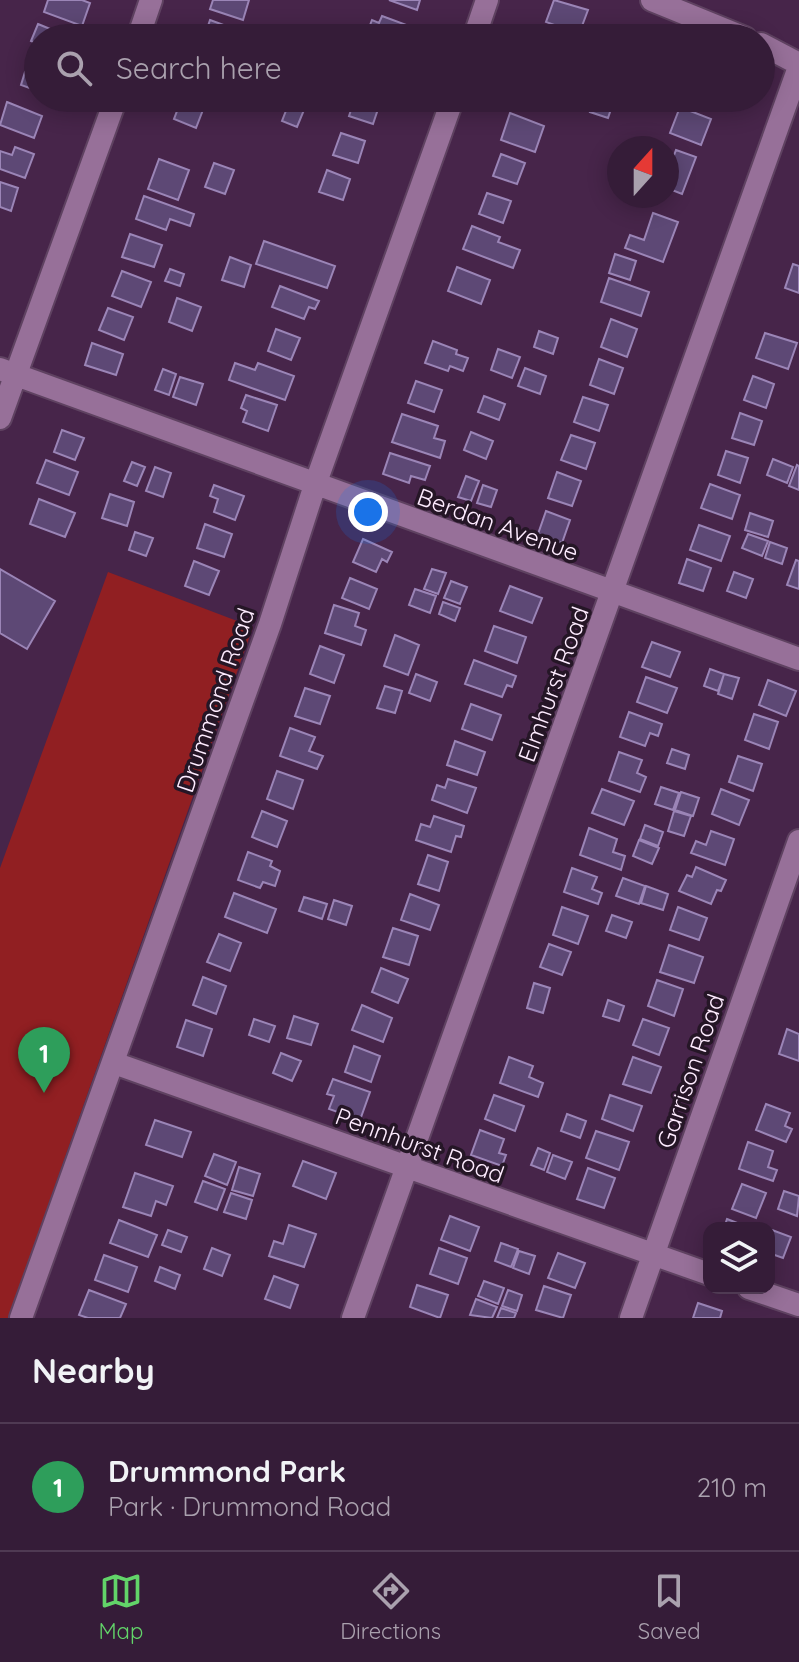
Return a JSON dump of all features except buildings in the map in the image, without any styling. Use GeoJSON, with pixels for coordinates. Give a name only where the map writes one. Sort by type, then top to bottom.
{"type":"FeatureCollection","features":[{"type":"Feature","properties":{"kind":"street"},"geometry":{"type":"LineString","coordinates":[[143,24],[151,0]]}},
{"type":"Feature","properties":{"kind":"street"},"geometry":{"type":"LineString","coordinates":[[479,24],[487,0]]}},
{"type":"Feature","properties":{"kind":"street"},"geometry":{"type":"LineString","coordinates":[[652,0],[711,24]]}},
{"type":"Feature","properties":{"kind":"street"},"geometry":{"type":"LineString","coordinates":[[775,52],[799,66]]}},
{"type":"Feature","properties":{"kind":"street","name":"Elmhurst Road"},"geometry":{"type":"LineString","coordinates":[[353,1318],[799,66]]}},
{"type":"Feature","properties":{"kind":"street"},"geometry":{"type":"LineString","coordinates":[[0,418],[8,372],[110,112]]}},
{"type":"Feature","properties":{"kind":"street","name":"Drummond Road"},"geometry":{"type":"LineString","coordinates":[[21,1318],[270,624],[315,485],[448,112]]}},
{"type":"Feature","properties":{"kind":"street","name":"Berdan Avenue"},"geometry":{"type":"LineString","coordinates":[[8,372],[799,659]]}},
{"type":"Feature","properties":{"kind":"street","name":"Garrison Road"},"geometry":{"type":"LineString","coordinates":[[631,1318],[799,841]]}},
{"type":"Feature","properties":{"kind":"street","name":"Pennhurst Road"},"geometry":{"type":"LineString","coordinates":[[114,1063],[703,1272]]}},
{"type":"Feature","properties":{"kind":"street"},"geometry":{"type":"LineString","coordinates":[[767,1294],[799,1305]]}},
{"type":"Feature","properties":{"kind":"shaded area"},"geometry":{"type":"Polygon","coordinates":[[[108,572],[253,627],[8,1318],[0,1318],[0,868],[108,572]]]}},
{"type":"Feature","properties":{"kind":"place","name":"Drummond Park"},"geometry":{"type":"Point","coordinates":[44,1093]}}]}
